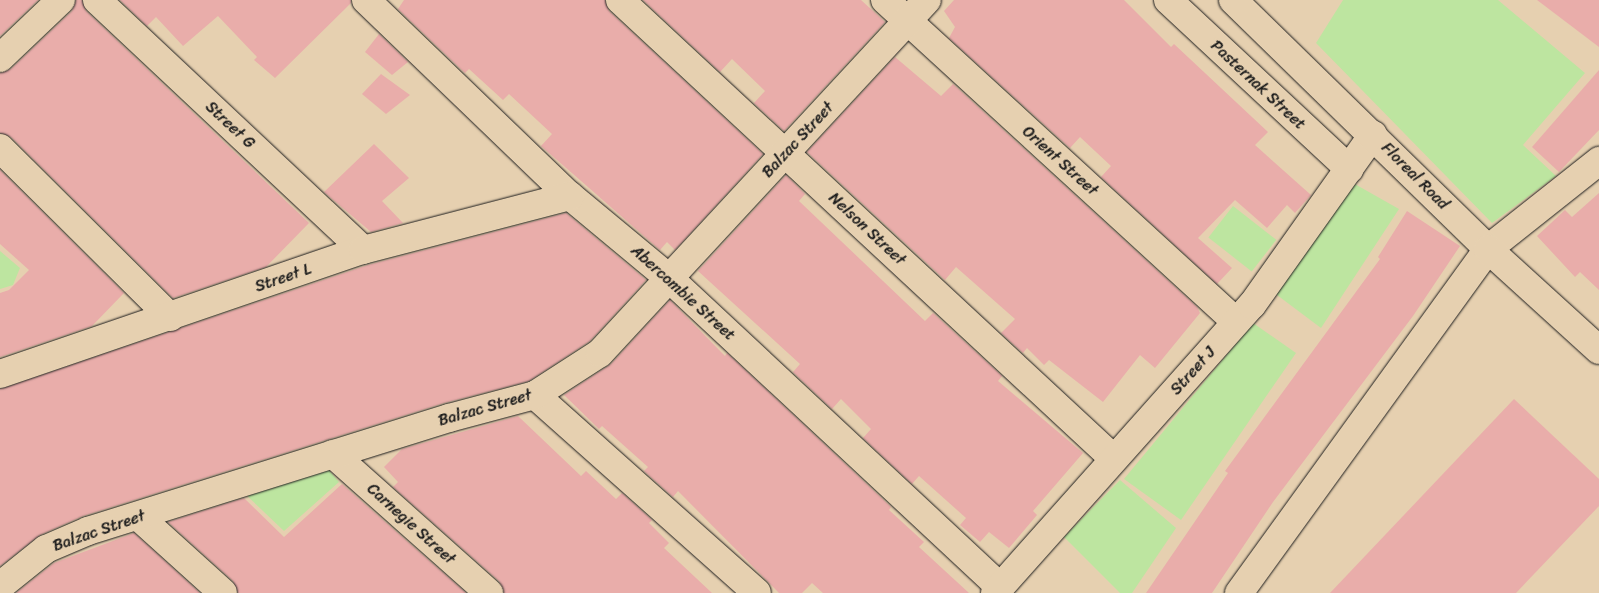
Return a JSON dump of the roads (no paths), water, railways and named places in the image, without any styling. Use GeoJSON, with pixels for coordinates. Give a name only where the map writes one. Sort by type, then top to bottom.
{"type":"FeatureCollection","features":[{"type":"Feature","properties":{"kind":"street"},"geometry":{"type":"LineString","coordinates":[[0,58],[61,0]]}},
{"type":"Feature","properties":{"kind":"street","name":"Street G"},"geometry":{"type":"LineString","coordinates":[[97,0],[363,250]]}},
{"type":"Feature","properties":{"kind":"street","name":"Abercombie Street"},"geometry":{"type":"LineString","coordinates":[[366,0],[570,196],[671,280],[997,590]]}},
{"type":"Feature","properties":{"kind":"street","name":"Nelson Street"},"geometry":{"type":"LineString","coordinates":[[620,0],[1114,459]]}},
{"type":"Feature","properties":{"kind":"street","name":"Orient Street"},"geometry":{"type":"LineString","coordinates":[[885,0],[1236,322]]}},
{"type":"Feature","properties":{"kind":"street","name":"Balzac Street"},"geometry":{"type":"LineString","coordinates":[[0,586],[46,549],[88,531],[139,517],[333,454],[535,395],[600,353],[671,280],[927,0]]}},
{"type":"Feature","properties":{"kind":"street","name":"Pasternak Street"},"geometry":{"type":"LineString","coordinates":[[1168,0],[1349,169]]}},
{"type":"Feature","properties":{"kind":"street","name":"Floreal Road"},"geometry":{"type":"LineString","coordinates":[[1233,0],[1488,249],[1599,350]]}},
{"type":"Feature","properties":{"kind":"street","name":"Street J"},"geometry":{"type":"LineString","coordinates":[[997,590],[1236,322],[1373,135]]}},
{"type":"Feature","properties":{"kind":"street"},"geometry":{"type":"LineString","coordinates":[[0,148],[170,317]]}},
{"type":"Feature","properties":{"kind":"street"},"geometry":{"type":"LineString","coordinates":[[1239,593],[1488,249],[1599,161]]}},
{"type":"Feature","properties":{"kind":"street","name":"Street L"},"geometry":{"type":"LineString","coordinates":[[0,374],[363,250],[570,196]]}},
{"type":"Feature","properties":{"kind":"street"},"geometry":{"type":"LineString","coordinates":[[535,395],[757,593]]}},
{"type":"Feature","properties":{"kind":"street","name":"Carnegie Street"},"geometry":{"type":"LineString","coordinates":[[333,454],[488,593]]}},
{"type":"Feature","properties":{"kind":"street"},"geometry":{"type":"LineString","coordinates":[[139,517],[223,593]]}}]}
